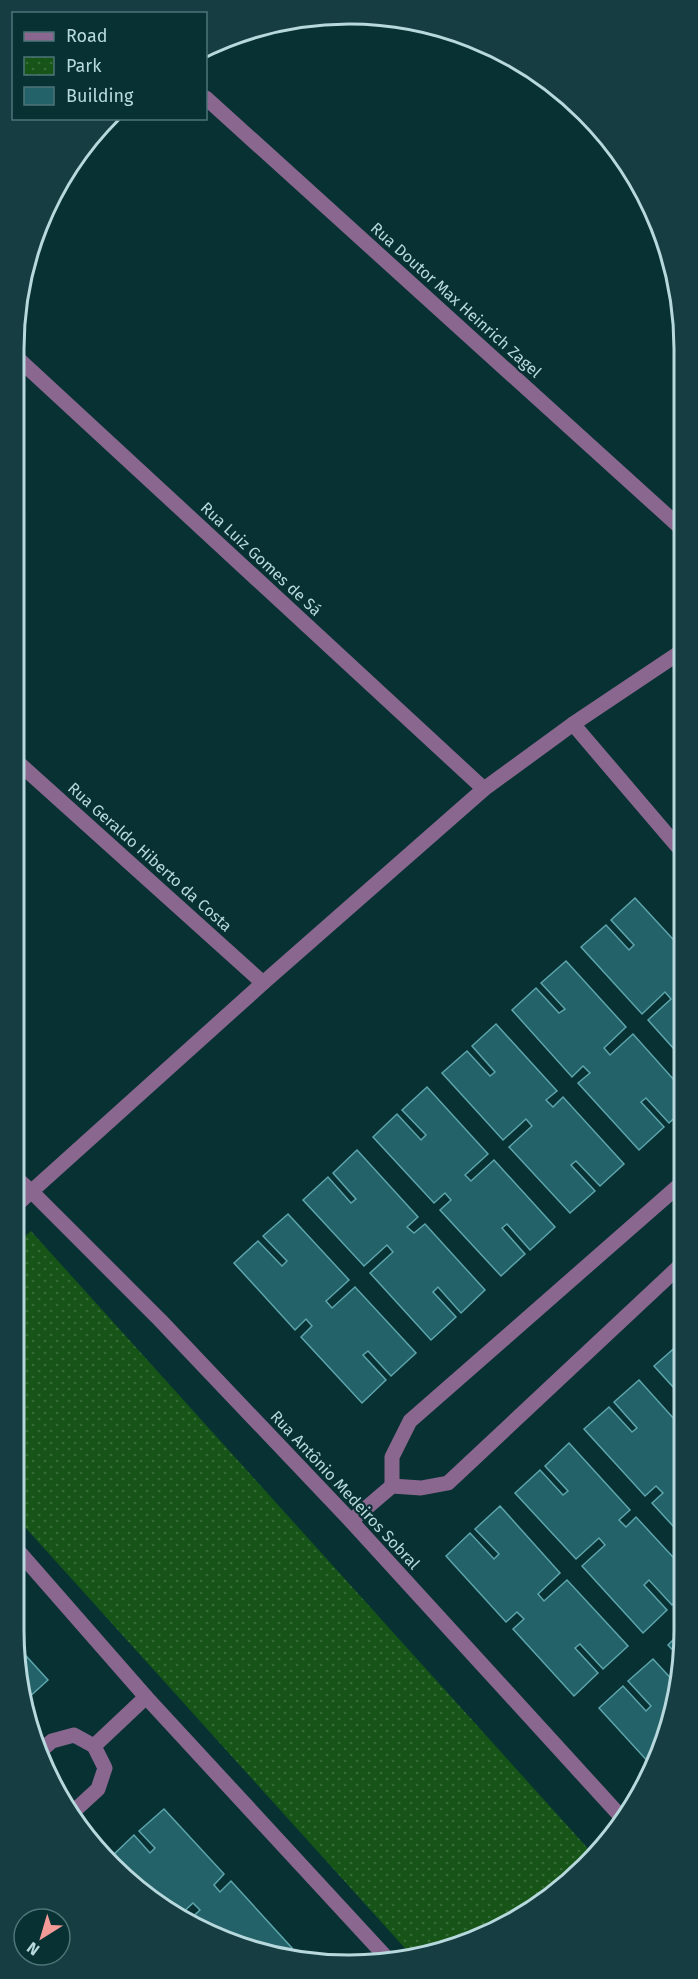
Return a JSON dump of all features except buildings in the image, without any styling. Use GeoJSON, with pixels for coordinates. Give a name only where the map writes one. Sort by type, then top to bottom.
{"type":"FeatureCollection","features":[{"type":"Feature","properties":{"kind":"street","name":"Rua Doutor Max Heinrich Zagel"},"geometry":{"type":"LineString","coordinates":[[207,99],[674,522]]}},
{"type":"Feature","properties":{"kind":"street","name":"Rua Luiz Gomes de Sá"},"geometry":{"type":"LineString","coordinates":[[24,363],[484,789]]}},
{"type":"Feature","properties":{"kind":"street"},"geometry":{"type":"LineString","coordinates":[[24,1199],[263,983],[484,789],[573,724],[674,656]]}},
{"type":"Feature","properties":{"kind":"street"},"geometry":{"type":"LineString","coordinates":[[573,724],[674,842]]}},
{"type":"Feature","properties":{"kind":"street","name":"Rua Geraldo Hiberto da Costa"},"geometry":{"type":"LineString","coordinates":[[24,767],[263,983]]}},
{"type":"Feature","properties":{"kind":"street","name":"Rua Antônio Medeiros Sobral"},"geometry":{"type":"LineString","coordinates":[[24,1184],[160,1320],[351,1521],[618,1813]]}},
{"type":"Feature","properties":{"kind":"street"},"geometry":{"type":"LineString","coordinates":[[392,1486],[392,1457],[410,1421],[674,1190]]}},
{"type":"Feature","properties":{"kind":"street"},"geometry":{"type":"LineString","coordinates":[[351,1521],[392,1486],[421,1488],[448,1483],[674,1271]]}},
{"type":"Feature","properties":{"kind":"street"},"geometry":{"type":"LineString","coordinates":[[24,1557],[146,1697],[381,1953]]}},
{"type":"Feature","properties":{"kind":"street"},"geometry":{"type":"LineString","coordinates":[[94,1746],[146,1697]]}},
{"type":"Feature","properties":{"kind":"street"},"geometry":{"type":"LineString","coordinates":[[46,1746],[52,1741],[74,1735],[94,1746],[105,1768],[98,1789],[77,1808]]}},
{"type":"Feature","properties":{"kind":"green space"},"geometry":{"type":"Polygon","coordinates":[[[31,1231],[589,1849],[547,1888],[511,1911],[473,1930],[433,1944],[406,1950],[24,1526],[24,1237],[31,1231]]]}}]}
